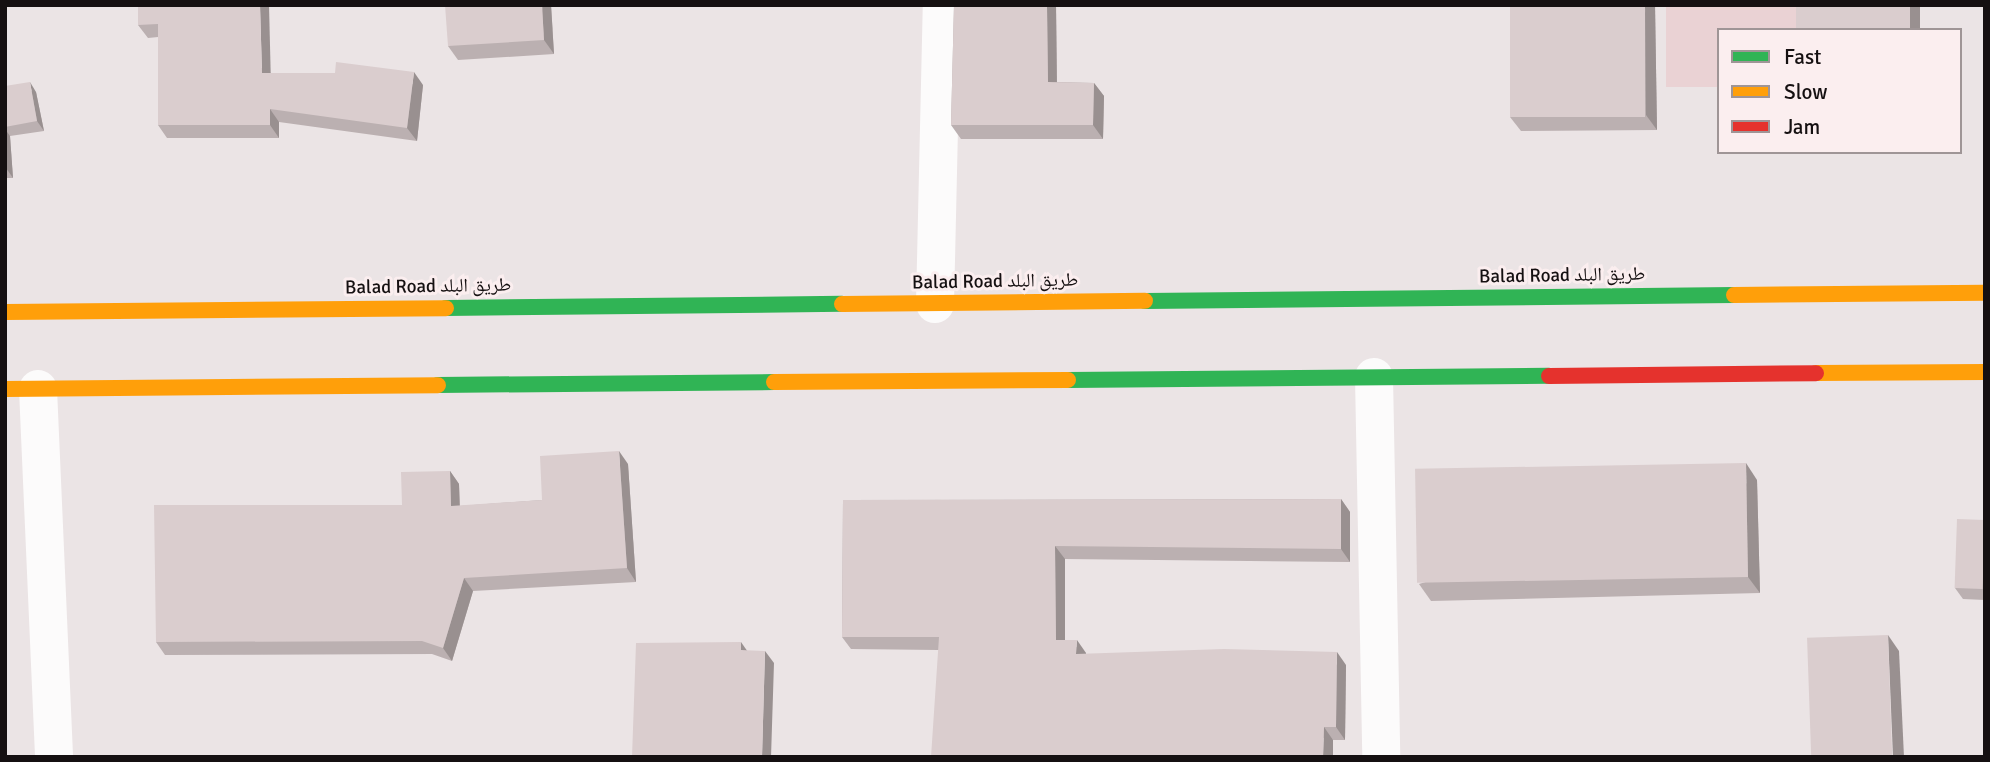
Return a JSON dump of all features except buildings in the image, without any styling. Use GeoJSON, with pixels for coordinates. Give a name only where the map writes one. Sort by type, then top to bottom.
{"type":"FeatureCollection","features":[{"type":"Feature","properties":{"kind":"highway","name":"Balad Road طريق البلد"},"geometry":{"type":"LineString","coordinates":[[5,312],[1985,293]]}},
{"type":"Feature","properties":{"kind":"highway"},"geometry":{"type":"LineString","coordinates":[[22,389],[1985,372]]}},
{"type":"Feature","properties":{"kind":"street"},"geometry":{"type":"LineString","coordinates":[[935,304],[942,5]]}},
{"type":"Feature","properties":{"kind":"street"},"geometry":{"type":"LineString","coordinates":[[1374,377],[1381,757]]}},
{"type":"Feature","properties":{"kind":"street"},"geometry":{"type":"LineString","coordinates":[[22,389],[54,757]]}},
{"type":"Feature","properties":{"kind":"shaded area"},"geometry":{"type":"Polygon","coordinates":[[[1666,5],[1796,5],[1796,28],[1717,28],[1717,87],[1666,87],[1666,5]]]}},
{"type":"Feature","properties":{"kind":"traffic: fast"},"geometry":{"type":"LineString","coordinates":[[1145,301],[1734,295]]}},
{"type":"Feature","properties":{"kind":"traffic: fast"},"geometry":{"type":"LineString","coordinates":[[446,308],[842,304]]}},
{"type":"Feature","properties":{"kind":"traffic: fast"},"geometry":{"type":"LineString","coordinates":[[1068,380],[1549,376]]}},
{"type":"Feature","properties":{"kind":"traffic: fast"},"geometry":{"type":"LineString","coordinates":[[438,385],[774,382]]}},
{"type":"Feature","properties":{"kind":"traffic: slow"},"geometry":{"type":"LineString","coordinates":[[1734,295],[1985,293]]}},
{"type":"Feature","properties":{"kind":"traffic: slow"},"geometry":{"type":"LineString","coordinates":[[842,304],[1145,301]]}},
{"type":"Feature","properties":{"kind":"traffic: slow"},"geometry":{"type":"LineString","coordinates":[[5,312],[446,308]]}},
{"type":"Feature","properties":{"kind":"traffic: slow"},"geometry":{"type":"LineString","coordinates":[[1816,373],[1985,372]]}},
{"type":"Feature","properties":{"kind":"traffic: slow"},"geometry":{"type":"LineString","coordinates":[[774,382],[1068,380]]}},
{"type":"Feature","properties":{"kind":"traffic: slow"},"geometry":{"type":"LineString","coordinates":[[5,389],[438,385]]}},
{"type":"Feature","properties":{"kind":"traffic: jam"},"geometry":{"type":"LineString","coordinates":[[1549,376],[1816,373]]}}]}
